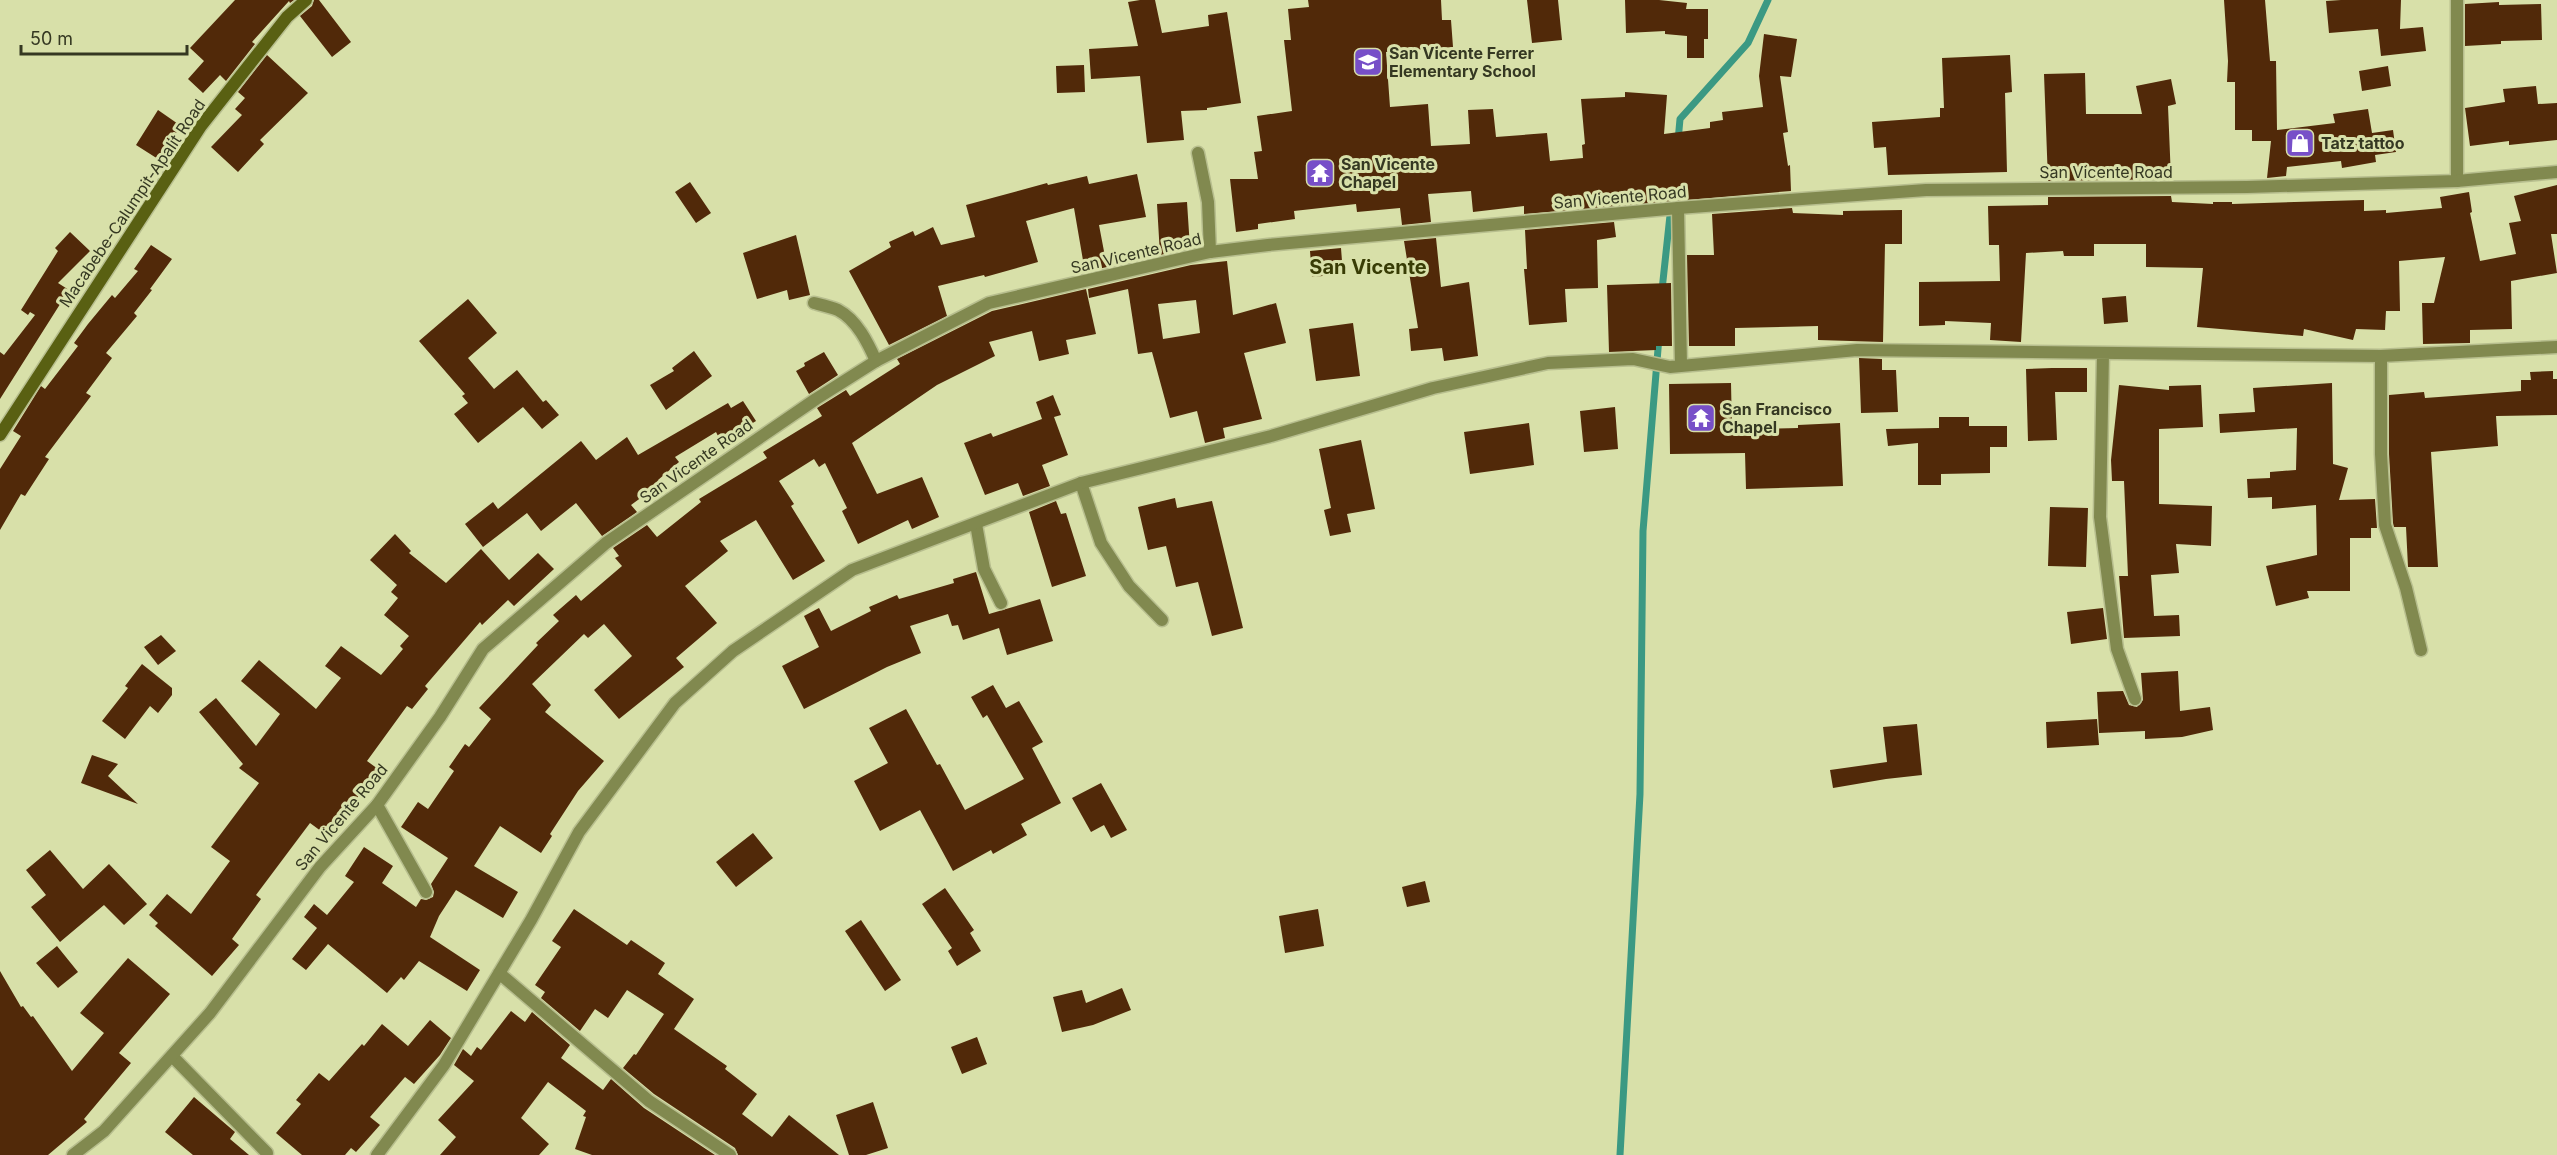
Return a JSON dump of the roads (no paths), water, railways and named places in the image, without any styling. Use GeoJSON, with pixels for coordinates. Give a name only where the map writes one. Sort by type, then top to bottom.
{"type":"FeatureCollection","features":[{"type":"Feature","properties":{"kind":"main road","name":"Macabebe-Calumpit-Apalit Road"},"geometry":{"type":"LineString","coordinates":[[0,435],[201,126],[287,17],[306,0]]}},
{"type":"Feature","properties":{"kind":"street"},"geometry":{"type":"LineString","coordinates":[[2457,0],[2457,181]]}},
{"type":"Feature","properties":{"kind":"street"},"geometry":{"type":"LineString","coordinates":[[1198,153],[1208,202],[1210,252]]}},
{"type":"Feature","properties":{"kind":"street","name":"San Vicente Road"},"geometry":{"type":"LineString","coordinates":[[73,1155],[104,1131],[210,1013],[320,867],[378,805],[440,717],[483,648],[606,543],[816,399],[876,362],[989,303],[1210,252],[1676,208],[1926,190],[2247,187],[2457,181],[2557,172]]}},
{"type":"Feature","properties":{"kind":"street"},"geometry":{"type":"LineString","coordinates":[[1675,367],[1676,208]]}},
{"type":"Feature","properties":{"kind":"street"},"geometry":{"type":"LineString","coordinates":[[814,303],[839,311],[852,322],[866,340],[876,362]]}},
{"type":"Feature","properties":{"kind":"street"},"geometry":{"type":"LineString","coordinates":[[377,1155],[444,1065],[579,831],[675,703],[733,651],[852,570],[1081,483],[1271,436],[1433,388],[1548,363],[1633,359],[1675,367],[1857,350],[2381,356],[2557,346]]}},
{"type":"Feature","properties":{"kind":"street"},"geometry":{"type":"LineString","coordinates":[[2103,353],[2100,517],[2117,649],[2135,699]]}},
{"type":"Feature","properties":{"kind":"street"},"geometry":{"type":"LineString","coordinates":[[2381,356],[2381,454],[2385,525],[2406,588],[2421,650]]}},
{"type":"Feature","properties":{"kind":"street"},"geometry":{"type":"LineString","coordinates":[[1081,483],[1101,543],[1129,585],[1162,620]]}},
{"type":"Feature","properties":{"kind":"street"},"geometry":{"type":"LineString","coordinates":[[976,524],[984,569],[1001,603]]}},
{"type":"Feature","properties":{"kind":"street"},"geometry":{"type":"LineString","coordinates":[[378,805],[426,892]]}},
{"type":"Feature","properties":{"kind":"street"},"geometry":{"type":"LineString","coordinates":[[499,973],[649,1101],[730,1155]]}},
{"type":"Feature","properties":{"kind":"street"},"geometry":{"type":"LineString","coordinates":[[172,1056],[267,1153]]}},
{"type":"Feature","properties":{"kind":"waterway"},"geometry":{"type":"LineString","coordinates":[[1678,141],[1680,119],[1748,43],[1768,0]]}},
{"type":"Feature","properties":{"kind":"waterway"},"geometry":{"type":"LineString","coordinates":[[1662,290],[1671,206]]}},
{"type":"Feature","properties":{"kind":"waterway"},"geometry":{"type":"LineString","coordinates":[[1620,1155],[1640,794],[1643,531],[1659,337]]}},
{"type":"Feature","properties":{"kind":"place","name":"San Vicente Ferrer Elementary School"},"geometry":{"type":"Point","coordinates":[1368,62]}},
{"type":"Feature","properties":{"kind":"place","name":"Tatz tattoo"},"geometry":{"type":"Point","coordinates":[2300,143]}},
{"type":"Feature","properties":{"kind":"place","name":"San Vicente Chapel"},"geometry":{"type":"Point","coordinates":[1320,173]}},
{"type":"Feature","properties":{"kind":"place","name":"San Francisco Chapel"},"geometry":{"type":"Point","coordinates":[1701,418]}},
{"type":"Feature","properties":{"kind":"district","name":"San Vicente"},"geometry":{"type":"Point","coordinates":[1368,267]}}]}
